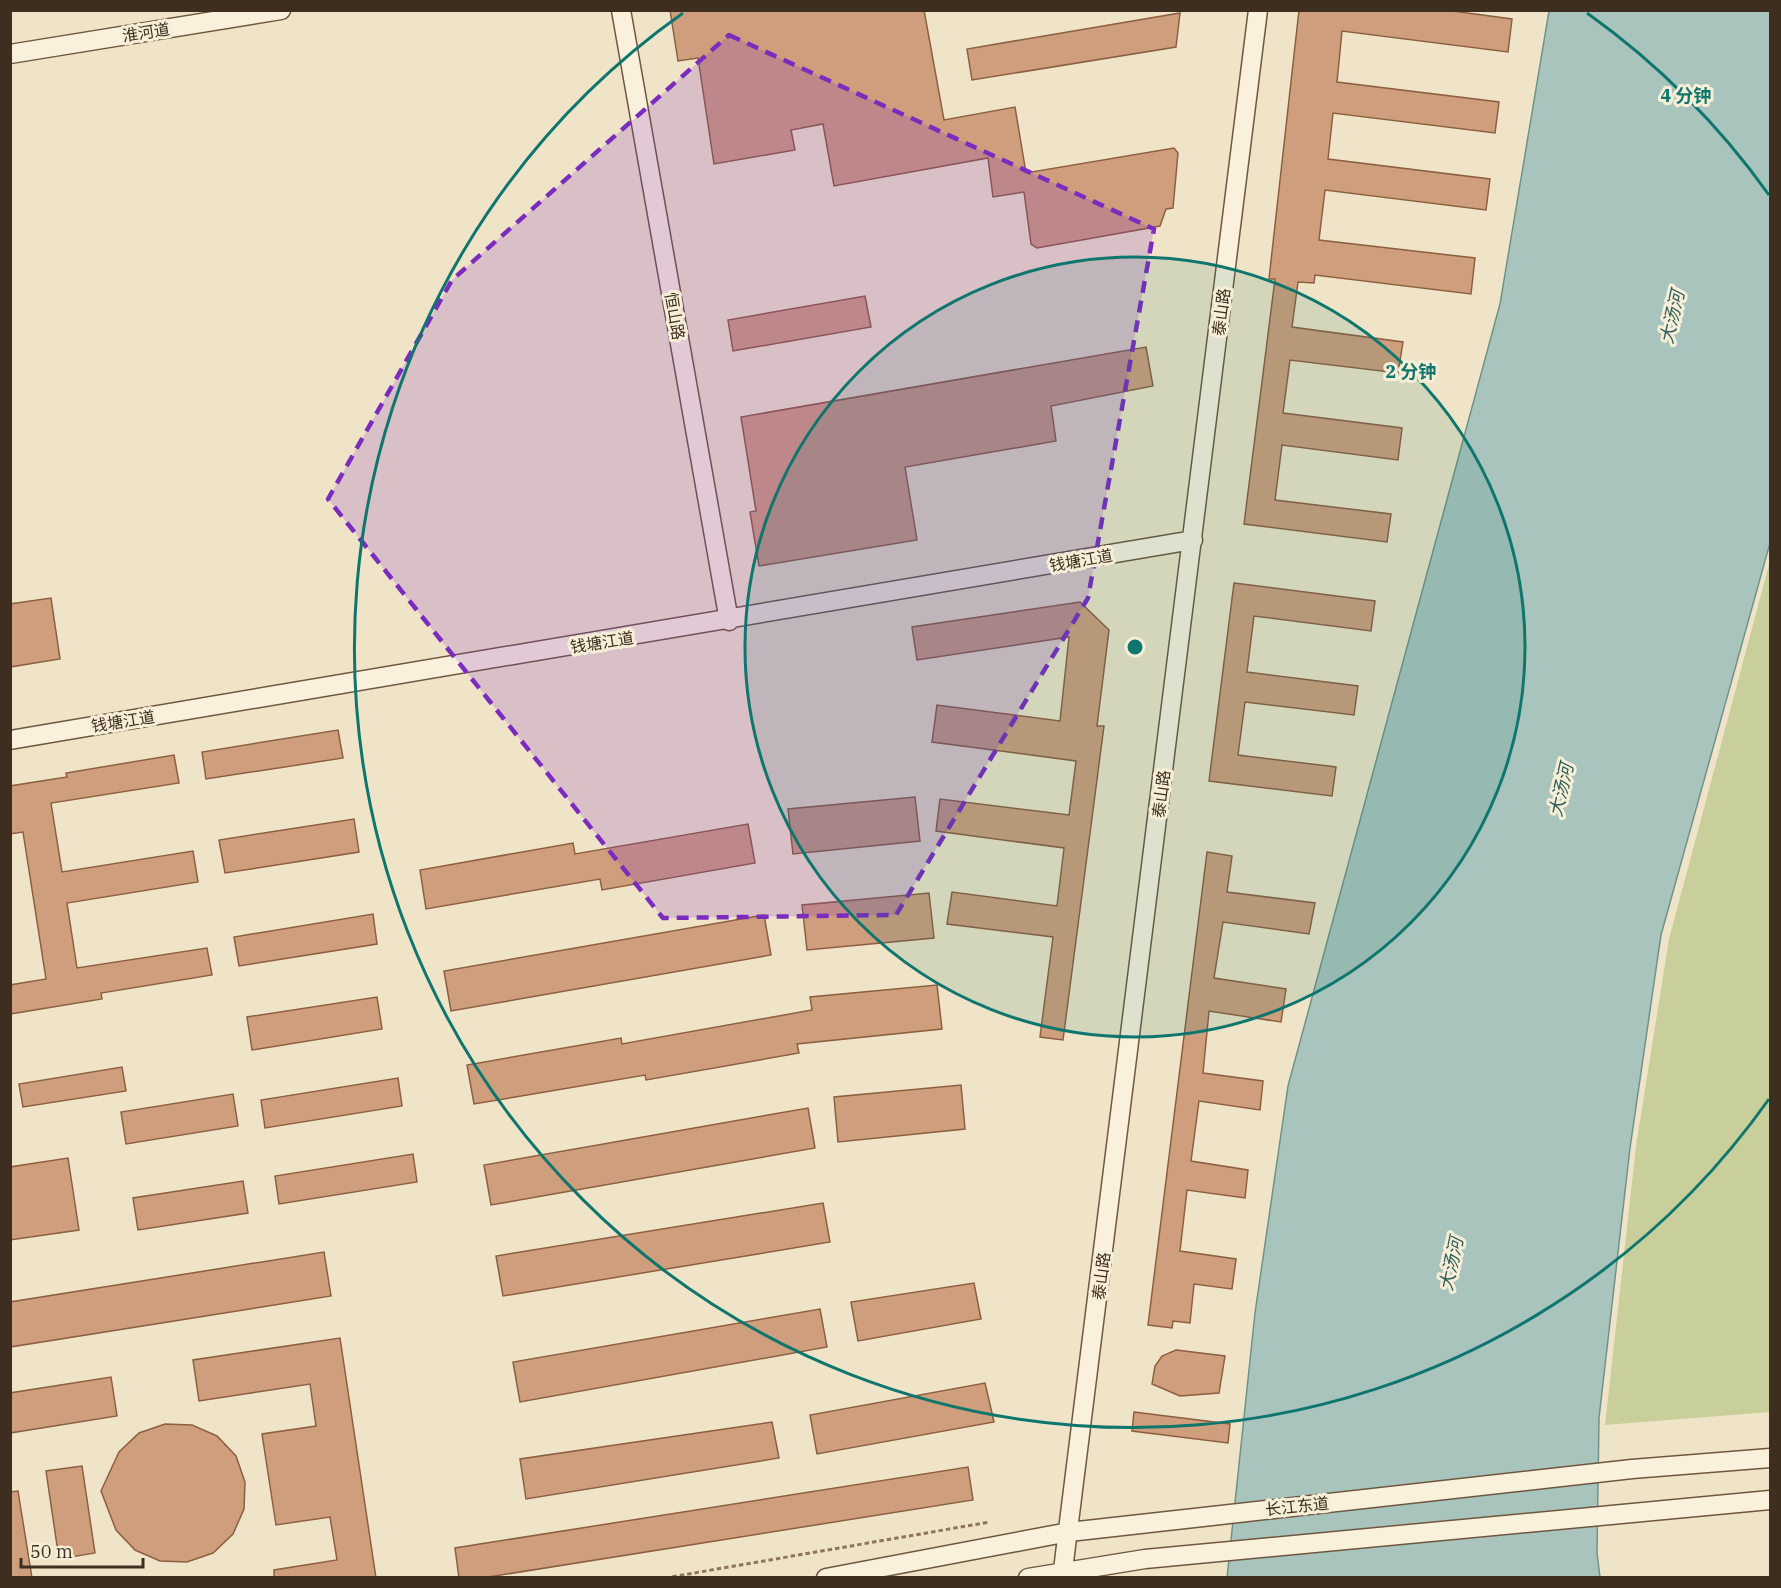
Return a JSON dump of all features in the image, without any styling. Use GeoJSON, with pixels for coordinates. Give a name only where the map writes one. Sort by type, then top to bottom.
{"type":"FeatureCollection","features":[{"type":"Feature","properties":{"kind":"street","name":"淮河道"},"geometry":{"type":"LineString","coordinates":[[10,54],[281,10]]}},
{"type":"Feature","properties":{"kind":"street","name":"恒山路"},"geometry":{"type":"LineString","coordinates":[[621,10],[729,621]]}},
{"type":"Feature","properties":{"kind":"street","name":"泰山路"},"geometry":{"type":"LineString","coordinates":[[1062,1575],[1258,10]]}},
{"type":"Feature","properties":{"kind":"street","name":"钱塘江道"},"geometry":{"type":"LineString","coordinates":[[10,740],[729,621],[1193,540]]}},
{"type":"Feature","properties":{"kind":"street","name":"长江东道"},"geometry":{"type":"LineString","coordinates":[[826,1578],[1069,1532],[1632,1469],[1770,1458]]}},
{"type":"Feature","properties":{"kind":"street"},"geometry":{"type":"LineString","coordinates":[[1028,1578],[1087,1573],[1145,1559],[1207,1555],[1770,1500]]}},
{"type":"Feature","properties":{"kind":"street"},"geometry":{"type":"LineString","coordinates":[[1069,1532],[1087,1573]]}},
{"type":"Feature","properties":{"kind":"path"},"geometry":{"type":"LineString","coordinates":[[665,1578],[990,1522]]}},
{"type":"Feature","properties":{"kind":"highlighted area"},"geometry":{"type":"Polygon","coordinates":[[[729,35],[1154,229],[1088,598],[896,915],[663,918],[328,499],[452,280],[729,35]]]}},
{"type":"Feature","properties":{"kind":"green space"},"geometry":{"type":"Polygon","coordinates":[[[1770,561],[1770,1412],[1605,1425],[1636,1146],[1669,939],[1770,561]]]}},
{"type":"Feature","properties":{"kind":"water","name":"大汤河"},"geometry":{"type":"Polygon","coordinates":[[[1549,11],[1770,11],[1770,543],[1661,935],[1630,1148],[1599,1418],[1597,1553],[1600,1577],[1227,1578],[1255,1313],[1288,1086],[1500,304],[1549,11]]]}},
{"type":"Feature","properties":{"kind":"building"},"geometry":{"type":"Polygon","coordinates":[[[670,10],[924,10],[944,120],[1015,107],[1026,173],[1174,148],[1178,153],[1173,208],[1166,209],[1160,226],[1037,248],[1031,244],[1024,192],[993,197],[988,158],[834,186],[823,124],[791,130],[795,150],[714,164],[698,58],[678,61],[670,10]]]}},
{"type":"Feature","properties":{"kind":"building"},"geometry":{"type":"Polygon","coordinates":[[[1299,10],[1445,10],[1512,19],[1508,52],[1342,31],[1337,82],[1499,102],[1495,133],[1333,113],[1328,159],[1490,179],[1486,210],[1325,190],[1319,240],[1475,258],[1471,294],[1315,275],[1314,283],[1298,282],[1292,327],[1403,342],[1398,373],[1290,360],[1283,413],[1402,428],[1398,460],[1282,445],[1275,500],[1391,514],[1387,542],[1244,524],[1275,279],[1269,279],[1299,10]]]}},
{"type":"Feature","properties":{"kind":"building"},"geometry":{"type":"Polygon","coordinates":[[[1180,13],[1176,47],[972,80],[967,49],[1180,13]]]}},
{"type":"Feature","properties":{"kind":"building"},"geometry":{"type":"Polygon","coordinates":[[[865,296],[871,327],[733,351],[728,320],[865,296]]]}},
{"type":"Feature","properties":{"kind":"building"},"geometry":{"type":"Polygon","coordinates":[[[1146,347],[1153,386],[1051,406],[1056,441],[905,467],[917,540],[759,566],[750,512],[756,511],[741,417],[1146,347]]]}},
{"type":"Feature","properties":{"kind":"building"},"geometry":{"type":"Polygon","coordinates":[[[1234,583],[1375,601],[1371,631],[1254,616],[1247,672],[1358,686],[1354,715],[1245,702],[1238,755],[1336,767],[1332,796],[1209,781],[1234,583]]]}},
{"type":"Feature","properties":{"kind":"building"},"geometry":{"type":"Polygon","coordinates":[[[51,598],[60,659],[10,667],[10,604],[51,598]]]}},
{"type":"Feature","properties":{"kind":"building"},"geometry":{"type":"Polygon","coordinates":[[[1080,602],[1109,630],[1097,726],[1104,726],[1063,1040],[1040,1037],[1053,937],[947,924],[952,892],[1057,906],[1064,848],[936,831],[940,799],[1069,815],[1076,761],[932,742],[937,705],[1060,721],[1069,637],[917,660],[912,627],[1080,602]]]}},
{"type":"Feature","properties":{"kind":"building"},"geometry":{"type":"Polygon","coordinates":[[[338,730],[343,758],[206,779],[202,752],[338,730]]]}},
{"type":"Feature","properties":{"kind":"building"},"geometry":{"type":"Polygon","coordinates":[[[174,755],[179,783],[51,803],[62,872],[193,851],[198,882],[67,903],[77,968],[207,948],[212,975],[101,993],[102,999],[10,1014],[10,985],[46,979],[23,832],[10,834],[10,786],[67,777],[66,773],[174,755]]]}},
{"type":"Feature","properties":{"kind":"building"},"geometry":{"type":"Polygon","coordinates":[[[915,797],[920,841],[793,854],[788,809],[915,797]]]}},
{"type":"Feature","properties":{"kind":"building"},"geometry":{"type":"Polygon","coordinates":[[[354,819],[359,852],[225,873],[219,840],[354,819]]]}},
{"type":"Feature","properties":{"kind":"building"},"geometry":{"type":"Polygon","coordinates":[[[748,824],[755,863],[602,890],[600,879],[426,909],[420,870],[573,843],[575,854],[748,824]]]}},
{"type":"Feature","properties":{"kind":"building"},"geometry":{"type":"Polygon","coordinates":[[[1207,852],[1232,856],[1227,892],[1315,903],[1309,934],[1223,922],[1214,978],[1286,989],[1281,1022],[1209,1011],[1203,1073],[1263,1081],[1260,1110],[1199,1101],[1191,1161],[1248,1170],[1245,1198],[1187,1190],[1180,1251],[1236,1259],[1232,1289],[1194,1284],[1190,1323],[1173,1321],[1172,1328],[1148,1325],[1207,852]]]}},
{"type":"Feature","properties":{"kind":"building"},"geometry":{"type":"Polygon","coordinates":[[[929,893],[934,938],[807,950],[802,905],[929,893]]]}},
{"type":"Feature","properties":{"kind":"building"},"geometry":{"type":"Polygon","coordinates":[[[373,914],[377,944],[239,966],[234,937],[373,914]]]}},
{"type":"Feature","properties":{"kind":"building"},"geometry":{"type":"Polygon","coordinates":[[[764,915],[771,955],[451,1011],[444,971],[764,915]]]}},
{"type":"Feature","properties":{"kind":"building"},"geometry":{"type":"Polygon","coordinates":[[[937,985],[942,1029],[797,1044],[799,1053],[646,1080],[645,1075],[474,1104],[467,1065],[621,1038],[622,1044],[812,1010],[810,997],[937,985]]]}},
{"type":"Feature","properties":{"kind":"building"},"geometry":{"type":"Polygon","coordinates":[[[377,997],[382,1029],[252,1050],[247,1017],[377,997]]]}},
{"type":"Feature","properties":{"kind":"building"},"geometry":{"type":"Polygon","coordinates":[[[122,1067],[126,1091],[23,1107],[19,1084],[122,1067]]]}},
{"type":"Feature","properties":{"kind":"building"},"geometry":{"type":"Polygon","coordinates":[[[398,1078],[402,1106],[265,1128],[261,1100],[398,1078]]]}},
{"type":"Feature","properties":{"kind":"building"},"geometry":{"type":"Polygon","coordinates":[[[961,1085],[965,1129],[838,1142],[834,1097],[961,1085]]]}},
{"type":"Feature","properties":{"kind":"building"},"geometry":{"type":"Polygon","coordinates":[[[233,1094],[238,1126],[126,1144],[121,1112],[233,1094]]]}},
{"type":"Feature","properties":{"kind":"building"},"geometry":{"type":"Polygon","coordinates":[[[808,1108],[815,1148],[491,1205],[484,1165],[808,1108]]]}},
{"type":"Feature","properties":{"kind":"building"},"geometry":{"type":"Polygon","coordinates":[[[413,1154],[417,1182],[279,1204],[275,1176],[413,1154]]]}},
{"type":"Feature","properties":{"kind":"building"},"geometry":{"type":"Polygon","coordinates":[[[68,1158],[79,1230],[10,1240],[10,1167],[68,1158]]]}},
{"type":"Feature","properties":{"kind":"building"},"geometry":{"type":"Polygon","coordinates":[[[243,1181],[248,1213],[138,1230],[133,1198],[243,1181]]]}},
{"type":"Feature","properties":{"kind":"building"},"geometry":{"type":"Polygon","coordinates":[[[823,1203],[830,1242],[503,1296],[496,1256],[823,1203]]]}},
{"type":"Feature","properties":{"kind":"building"},"geometry":{"type":"Polygon","coordinates":[[[324,1252],[331,1296],[10,1347],[10,1302],[324,1252]]]}},
{"type":"Feature","properties":{"kind":"building"},"geometry":{"type":"Polygon","coordinates":[[[974,1283],[981,1319],[858,1341],[851,1302],[974,1283]]]}},
{"type":"Feature","properties":{"kind":"building"},"geometry":{"type":"Polygon","coordinates":[[[820,1309],[827,1347],[520,1402],[513,1362],[820,1309]]]}},
{"type":"Feature","properties":{"kind":"building"},"geometry":{"type":"Polygon","coordinates":[[[340,1338],[376,1578],[274,1578],[274,1570],[337,1560],[330,1517],[276,1525],[262,1434],[316,1426],[310,1384],[199,1401],[193,1360],[340,1338]]]}},
{"type":"Feature","properties":{"kind":"building"},"geometry":{"type":"Polygon","coordinates":[[[1176,1350],[1225,1356],[1219,1393],[1180,1396],[1152,1384],[1155,1366],[1162,1356],[1176,1350]]]}},
{"type":"Feature","properties":{"kind":"building"},"geometry":{"type":"Polygon","coordinates":[[[111,1377],[117,1416],[10,1433],[10,1393],[111,1377]]]}},
{"type":"Feature","properties":{"kind":"building"},"geometry":{"type":"Polygon","coordinates":[[[985,1383],[994,1422],[817,1454],[810,1415],[985,1383]]]}},
{"type":"Feature","properties":{"kind":"building"},"geometry":{"type":"Polygon","coordinates":[[[1134,1412],[1230,1424],[1228,1443],[1132,1431],[1134,1412]]]}},
{"type":"Feature","properties":{"kind":"building"},"geometry":{"type":"Polygon","coordinates":[[[772,1422],[779,1458],[526,1499],[520,1459],[772,1422]]]}},
{"type":"Feature","properties":{"kind":"building"},"geometry":{"type":"Polygon","coordinates":[[[165,1424],[192,1425],[217,1436],[236,1456],[245,1482],[244,1509],[233,1534],[213,1553],[187,1562],[160,1561],[135,1550],[116,1530],[101,1491],[119,1452],[139,1433],[165,1424]]]}},
{"type":"Feature","properties":{"kind":"building"},"geometry":{"type":"Polygon","coordinates":[[[82,1466],[95,1553],[59,1559],[46,1471],[82,1466]]]}},
{"type":"Feature","properties":{"kind":"building"},"geometry":{"type":"Polygon","coordinates":[[[968,1467],[973,1500],[482,1578],[459,1578],[455,1548],[968,1467]]]}},
{"type":"Feature","properties":{"kind":"building"},"geometry":{"type":"Polygon","coordinates":[[[18,1491],[32,1578],[10,1578],[10,1492],[18,1491]]]}}]}
